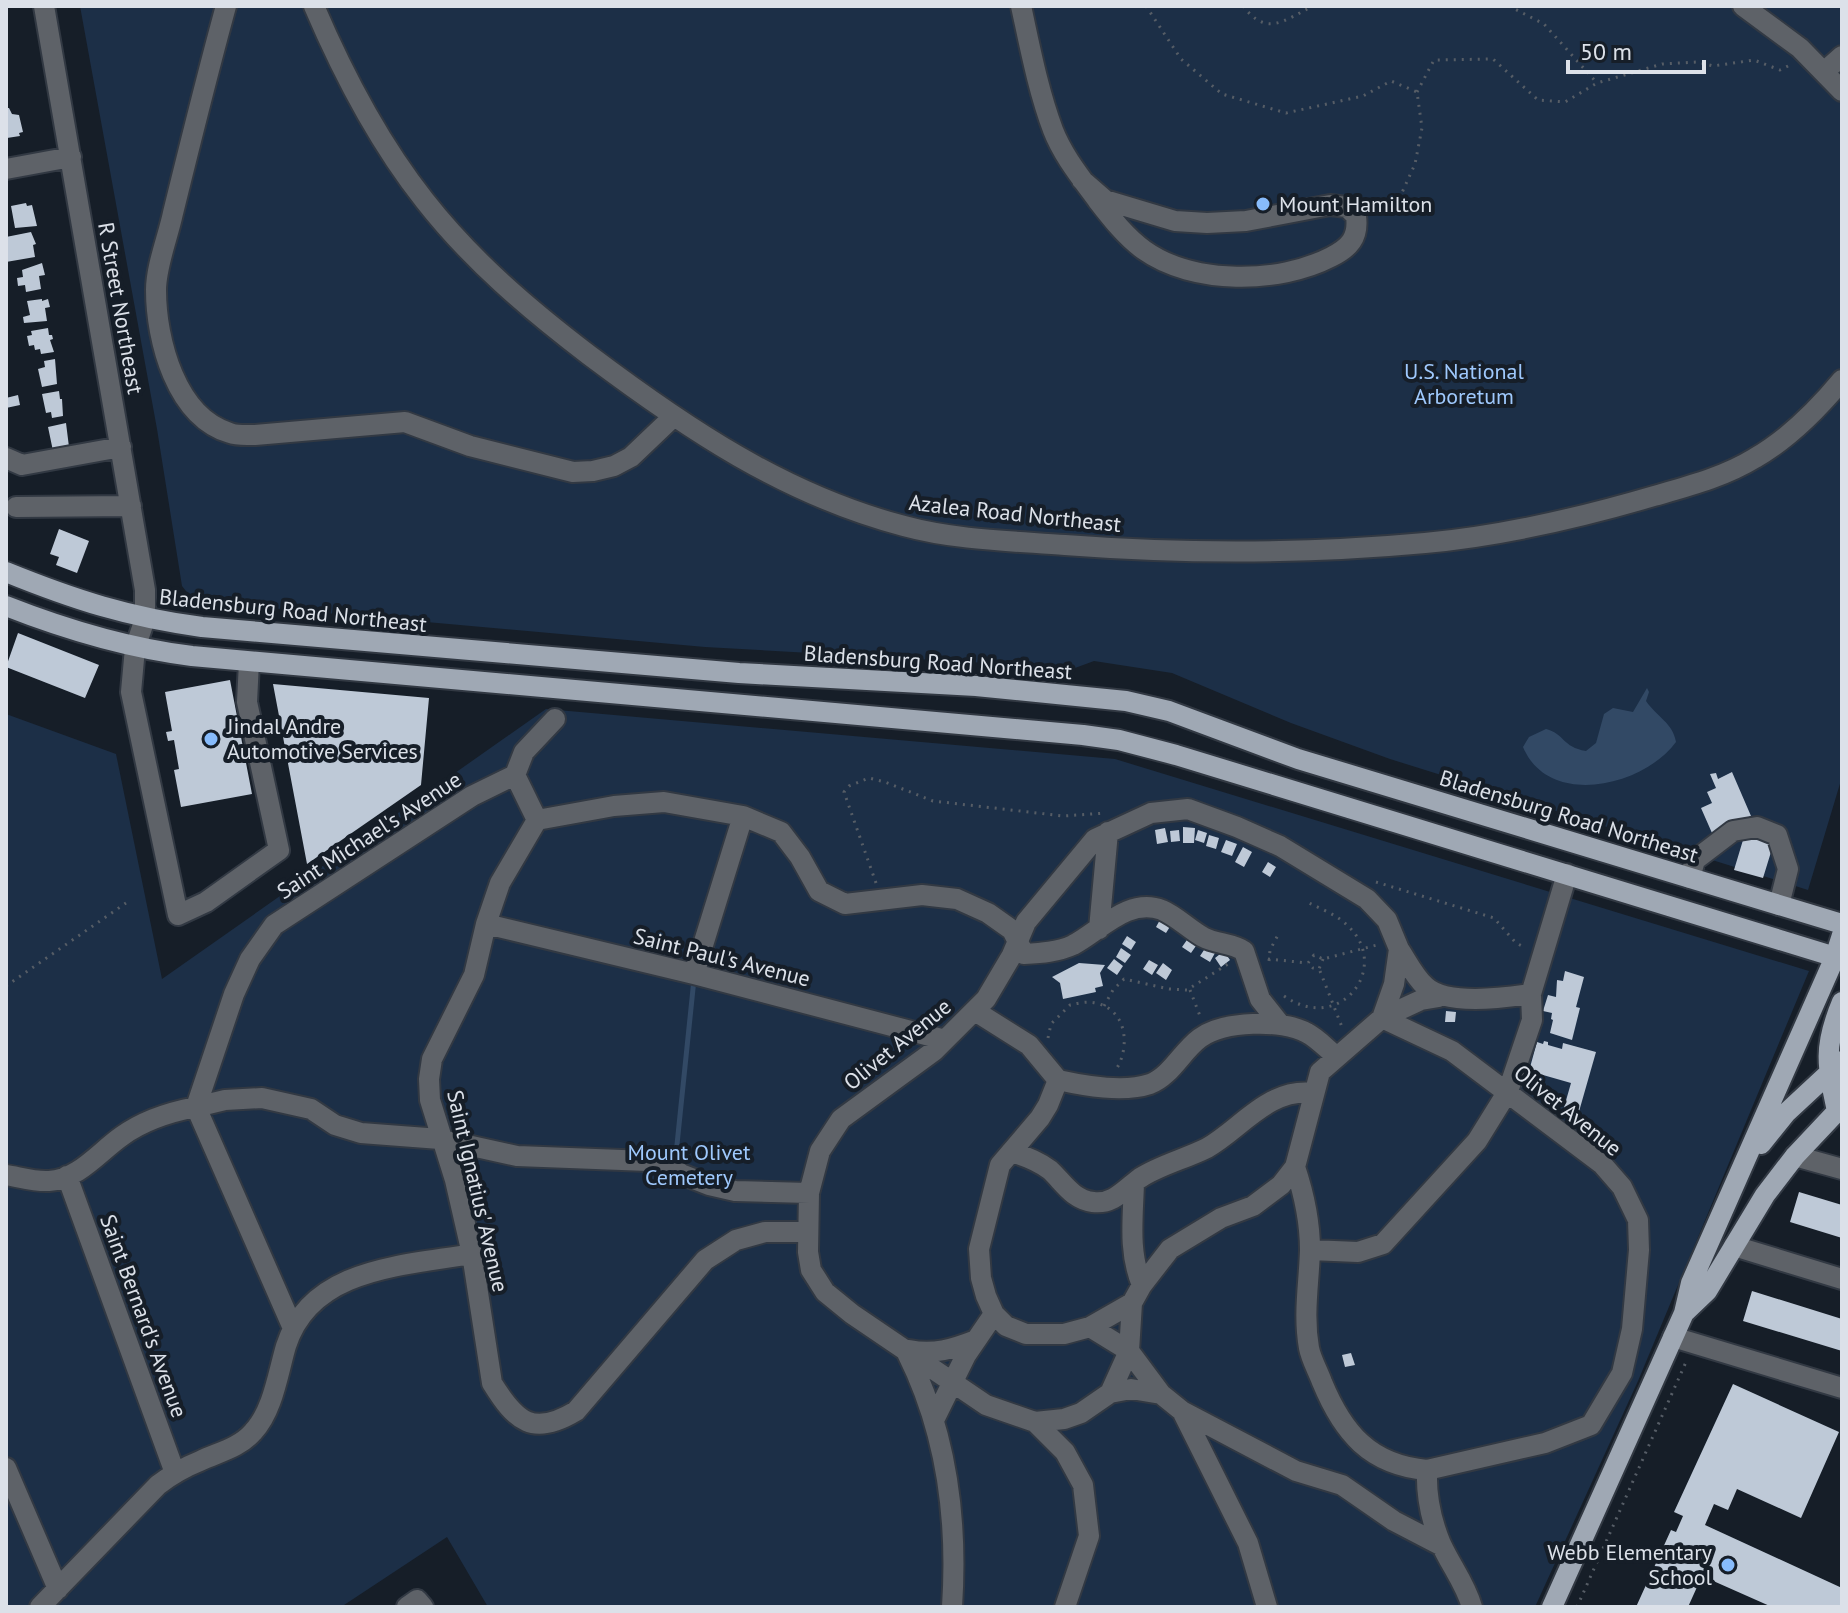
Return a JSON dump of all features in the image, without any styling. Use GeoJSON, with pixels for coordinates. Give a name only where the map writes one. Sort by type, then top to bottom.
{"type":"FeatureCollection","features":[{"type":"Feature","properties":{"kind":"main road","name":"Bladensburg Road Northeast"},"geometry":{"type":"LineString","coordinates":[[6,572],[70,598],[145,619],[451,650],[739,673],[976,686],[1126,701],[1169,711],[1298,759],[1842,924]]}},
{"type":"Feature","properties":{"kind":"main road"},"geometry":{"type":"LineString","coordinates":[[6,606],[56,625],[135,648],[249,662],[1119,740],[1524,860],[1838,958]]}},
{"type":"Feature","properties":{"kind":"main road"},"geometry":{"type":"LineString","coordinates":[[449,680],[451,650]]}},
{"type":"Feature","properties":{"kind":"main road"},"geometry":{"type":"LineString","coordinates":[[1524,860],[1535,831]]}},
{"type":"Feature","properties":{"kind":"main road"},"geometry":{"type":"LineString","coordinates":[[1603,885],[1613,854]]}},
{"type":"Feature","properties":{"kind":"main road"},"geometry":{"type":"LineString","coordinates":[[1552,1607],[1684,1313],[1691,1283],[1838,958],[1842,935]]}},
{"type":"Feature","properties":{"kind":"main road"},"geometry":{"type":"LineString","coordinates":[[1684,1313],[1707,1291],[1765,1195],[1795,1156],[1839,1108],[1835,1066],[1828,1046],[1842,1002]]}},
{"type":"Feature","properties":{"kind":"main road"},"geometry":{"type":"LineString","coordinates":[[1744,1166],[1786,1113],[1835,1066]]}},
{"type":"Feature","properties":{"kind":"street","name":"R Street Northeast"},"geometry":{"type":"LineString","coordinates":[[44,6],[145,590],[145,619]]}},
{"type":"Feature","properties":{"kind":"street"},"geometry":{"type":"LineString","coordinates":[[226,6],[156,287],[164,349],[176,381],[191,405],[210,422],[231,434],[255,435],[405,422],[470,446],[573,472],[614,466],[631,457],[673,417]]}},
{"type":"Feature","properties":{"kind":"street","name":"Azalea Road Northeast"},"geometry":{"type":"LineString","coordinates":[[314,6],[349,79],[420,195],[489,272],[558,330],[673,417],[751,465],[796,488],[861,514],[915,529],[1119,549],[1216,552],[1318,551],[1410,545],[1492,535],[1588,514],[1726,472],[1761,455],[1809,416],[1842,380]]}},
{"type":"Feature","properties":{"kind":"street"},"geometry":{"type":"LineString","coordinates":[[1021,6],[1053,130],[1082,180],[1116,225],[1142,249],[1182,268],[1219,275],[1261,277],[1284,274],[1322,262],[1348,248],[1355,238],[1356,216],[1347,207],[1330,205],[1246,221],[1175,221],[1105,200],[1082,180]]}},
{"type":"Feature","properties":{"kind":"street"},"geometry":{"type":"LineString","coordinates":[[1743,6],[1809,55],[1842,91]]}},
{"type":"Feature","properties":{"kind":"street"},"geometry":{"type":"LineString","coordinates":[[1825,71],[1842,56]]}},
{"type":"Feature","properties":{"kind":"street"},"geometry":{"type":"LineString","coordinates":[[6,169],[71,157]]}},
{"type":"Feature","properties":{"kind":"street"},"geometry":{"type":"LineString","coordinates":[[6,458],[22,465],[121,447]]}},
{"type":"Feature","properties":{"kind":"street"},"geometry":{"type":"LineString","coordinates":[[16,507],[131,506]]}},
{"type":"Feature","properties":{"kind":"street"},"geometry":{"type":"LineString","coordinates":[[145,619],[135,648],[131,692],[178,915],[206,902],[279,850],[247,702],[249,662]]}},
{"type":"Feature","properties":{"kind":"street"},"geometry":{"type":"LineString","coordinates":[[555,719],[524,752],[515,775],[537,820],[614,806],[664,802],[743,816],[781,832],[800,857],[819,891],[845,904],[922,895],[957,899],[988,913],[1012,930],[1024,954],[1052,952],[1071,946],[1123,912],[1145,907],[1162,910],[1214,943],[1237,947],[1245,954],[1260,999],[1279,1023]]}},
{"type":"Feature","properties":{"kind":"street","name":"Saint Michael's Avenue"},"geometry":{"type":"LineString","coordinates":[[196,1107],[234,994],[250,959],[274,925],[472,796],[515,775]]}},
{"type":"Feature","properties":{"kind":"street","name":"Olivet Avenue"},"geometry":{"type":"LineString","coordinates":[[1035,1422],[986,1405],[852,1314],[825,1292],[811,1270],[808,1252],[809,1193],[820,1151],[841,1119],[885,1089],[945,1040],[986,999],[1026,922],[1095,839],[1151,813],[1188,809],[1280,846],[1367,899],[1387,920],[1398,946],[1423,985],[1439,997]]}},
{"type":"Feature","properties":{"kind":"street"},"geometry":{"type":"LineString","coordinates":[[694,974],[743,816]]}},
{"type":"Feature","properties":{"kind":"street","name":"Saint Ignatius' Avenue"},"geometry":{"type":"LineString","coordinates":[[537,820],[500,883],[474,975],[432,1059],[430,1100],[455,1180],[472,1254],[492,1383],[518,1418],[542,1426],[559,1421],[576,1411],[705,1260],[736,1240],[765,1232],[808,1232]]}},
{"type":"Feature","properties":{"kind":"street"},"geometry":{"type":"LineString","coordinates":[[1690,878],[1695,860],[1714,844],[1733,831],[1757,827],[1777,835],[1788,869],[1779,905]]}},
{"type":"Feature","properties":{"kind":"street"},"geometry":{"type":"LineString","coordinates":[[1099,929],[1108,832]]}},
{"type":"Feature","properties":{"kind":"street"},"geometry":{"type":"LineString","coordinates":[[1310,1250],[1358,1252],[1383,1244],[1477,1141],[1508,1091],[1532,1020],[1531,994],[1567,874]]}},
{"type":"Feature","properties":{"kind":"street","name":"Saint Paul's Avenue"},"geometry":{"type":"LineString","coordinates":[[486,924],[694,974],[945,1040]]}},
{"type":"Feature","properties":{"kind":"street"},"geometry":{"type":"LineString","coordinates":[[1382,1018],[1394,984],[1398,946]]}},
{"type":"Feature","properties":{"kind":"street"},"geometry":{"type":"LineString","coordinates":[[1052,1073],[1040,1118],[1000,1165],[979,1249],[981,1278],[994,1314],[1006,1326],[1026,1334],[1064,1334],[1090,1327],[1137,1294],[1170,1249],[1221,1218],[1253,1206],[1281,1185],[1295,1167],[1320,1072],[1382,1018],[1421,1000],[1439,997],[1500,999],[1531,994]]}},
{"type":"Feature","properties":{"kind":"street"},"geometry":{"type":"LineString","coordinates":[[975,1011],[1029,1045],[1052,1073],[1100,1085],[1133,1088],[1153,1083],[1207,1035],[1250,1025],[1279,1023],[1342,1050]]}},
{"type":"Feature","properties":{"kind":"street","name":"Olivet Avenue"},"geometry":{"type":"LineString","coordinates":[[1382,1018],[1452,1051],[1602,1164],[1622,1187],[1638,1220],[1639,1250],[1632,1329],[1622,1373],[1591,1425],[1545,1443],[1427,1470]]}},
{"type":"Feature","properties":{"kind":"street"},"geometry":{"type":"LineString","coordinates":[[1011,1152],[1033,1159],[1082,1200],[1109,1202],[1154,1170],[1211,1146],[1272,1100],[1304,1092],[1313,1093]]}},
{"type":"Feature","properties":{"kind":"street"},"geometry":{"type":"LineString","coordinates":[[6,1175],[49,1181],[67,1176],[96,1158],[122,1136],[153,1119],[225,1100],[262,1098],[311,1109],[335,1125],[361,1133],[440,1139],[517,1156],[648,1161],[709,1185],[735,1191],[809,1193]]}},
{"type":"Feature","properties":{"kind":"street"},"geometry":{"type":"LineString","coordinates":[[196,1107],[292,1326]]}},
{"type":"Feature","properties":{"kind":"street"},"geometry":{"type":"LineString","coordinates":[[1795,1156],[1842,1169]]}},
{"type":"Feature","properties":{"kind":"street"},"geometry":{"type":"LineString","coordinates":[[1295,1167],[1308,1213],[1310,1250],[1305,1302],[1309,1351],[1328,1397],[1351,1434],[1374,1454],[1400,1467],[1427,1470],[1426,1497],[1442,1546],[1468,1591],[1472,1607]]}},
{"type":"Feature","properties":{"kind":"street","name":"Saint Bernard's Avenue"},"geometry":{"type":"LineString","coordinates":[[67,1176],[175,1473]]}},
{"type":"Feature","properties":{"kind":"street"},"geometry":{"type":"LineString","coordinates":[[1110,1393],[1129,1351],[1137,1294],[1131,1226],[1134,1183]]}},
{"type":"Feature","properties":{"kind":"street"},"geometry":{"type":"LineString","coordinates":[[1109,1202],[1131,1226]]}},
{"type":"Feature","properties":{"kind":"street"},"geometry":{"type":"LineString","coordinates":[[1308,1213],[1340,1251]]}},
{"type":"Feature","properties":{"kind":"street"},"geometry":{"type":"LineString","coordinates":[[1734,1246],[1842,1279]]}},
{"type":"Feature","properties":{"kind":"street"},"geometry":{"type":"LineString","coordinates":[[40,1607],[158,1485],[175,1473],[227,1451],[256,1429],[268,1406],[292,1326],[320,1297],[340,1282],[369,1272],[472,1254]]}},
{"type":"Feature","properties":{"kind":"street"},"geometry":{"type":"LineString","coordinates":[[934,1420],[952,1382],[994,1314]]}},
{"type":"Feature","properties":{"kind":"street"},"geometry":{"type":"LineString","coordinates":[[1090,1327],[1129,1351],[1161,1394],[1182,1411],[1296,1471],[1342,1485],[1394,1521],[1442,1546]]}},
{"type":"Feature","properties":{"kind":"street"},"geometry":{"type":"LineString","coordinates":[[1673,1337],[1842,1388]]}},
{"type":"Feature","properties":{"kind":"street"},"geometry":{"type":"LineString","coordinates":[[905,1349],[925,1353],[945,1351],[976,1340]]}},
{"type":"Feature","properties":{"kind":"street"},"geometry":{"type":"LineString","coordinates":[[905,1349],[921,1381],[934,1420],[952,1495],[955,1559],[952,1607]]}},
{"type":"Feature","properties":{"kind":"street"},"geometry":{"type":"LineString","coordinates":[[1035,1422],[1064,1419],[1081,1413],[1110,1393],[1131,1389],[1161,1394]]}},
{"type":"Feature","properties":{"kind":"street"},"geometry":{"type":"LineString","coordinates":[[1182,1411],[1248,1543],[1267,1607]]}},
{"type":"Feature","properties":{"kind":"street"},"geometry":{"type":"LineString","coordinates":[[1065,1452],[1081,1413]]}},
{"type":"Feature","properties":{"kind":"street"},"geometry":{"type":"LineString","coordinates":[[1035,1422],[1065,1452],[1083,1485],[1089,1536],[1065,1607]]}},
{"type":"Feature","properties":{"kind":"street"},"geometry":{"type":"LineString","coordinates":[[6,1468],[58,1589]]}},
{"type":"Feature","properties":{"kind":"street"},"geometry":{"type":"LineString","coordinates":[[1394,1521],[1417,1509],[1426,1497]]}},
{"type":"Feature","properties":{"kind":"street"},"geometry":{"type":"LineString","coordinates":[[407,1607],[417,1600],[423,1607]]}},
{"type":"Feature","properties":{"kind":"path"},"geometry":{"type":"LineString","coordinates":[[1146,6],[1181,59],[1222,94],[1286,113],[1363,96],[1391,81],[1417,92]]}},
{"type":"Feature","properties":{"kind":"path"},"geometry":{"type":"LineString","coordinates":[[1243,6],[1258,23],[1270,25],[1313,6]]}},
{"type":"Feature","properties":{"kind":"path"},"geometry":{"type":"LineString","coordinates":[[1509,6],[1544,24],[1597,83]]}},
{"type":"Feature","properties":{"kind":"path"},"geometry":{"type":"LineString","coordinates":[[1356,216],[1400,197],[1415,164],[1422,128],[1417,92],[1434,60],[1493,59],[1538,100],[1565,102],[1597,83],[1662,64],[1698,62],[1713,66],[1754,60],[1780,70],[1809,55]]}},
{"type":"Feature","properties":{"kind":"path"},"geometry":{"type":"LineString","coordinates":[[882,898],[844,792],[859,780],[869,778],[885,782],[933,801],[1063,816],[1077,817],[1097,812],[1142,817]]}},
{"type":"Feature","properties":{"kind":"path"},"geometry":{"type":"LineString","coordinates":[[1371,880],[1494,918],[1516,943],[1541,955]]}},
{"type":"Feature","properties":{"kind":"path"},"geometry":{"type":"LineString","coordinates":[[1283,995],[1307,1008],[1334,1007],[1358,986],[1365,957],[1363,948],[1350,927],[1307,902]]}},
{"type":"Feature","properties":{"kind":"path"},"geometry":{"type":"LineString","coordinates":[[6,986],[126,903]]}},
{"type":"Feature","properties":{"kind":"path"},"geometry":{"type":"LineString","coordinates":[[1269,968],[1270,950],[1278,935]]}},
{"type":"Feature","properties":{"kind":"path"},"geometry":{"type":"LineString","coordinates":[[1308,963],[1314,955],[1323,959],[1363,948],[1398,946]]}},
{"type":"Feature","properties":{"kind":"path"},"geometry":{"type":"LineString","coordinates":[[1104,1006],[1124,979],[1169,989],[1189,989],[1245,954],[1308,963],[1319,969]]}},
{"type":"Feature","properties":{"kind":"path"},"geometry":{"type":"LineString","coordinates":[[1323,959],[1319,969],[1334,1007],[1342,1050]]}},
{"type":"Feature","properties":{"kind":"path"},"geometry":{"type":"LineString","coordinates":[[1189,989],[1207,1035]]}},
{"type":"Feature","properties":{"kind":"path"},"geometry":{"type":"LineString","coordinates":[[1052,1073],[1047,1045],[1051,1024],[1070,1005],[1096,1003],[1104,1006],[1125,1031],[1125,1045],[1117,1068],[1100,1085]]}},
{"type":"Feature","properties":{"kind":"green space","name":"U.S. National Arboretum"},"geometry":{"type":"Polygon","coordinates":[[[80,6],[1842,6],[1842,777],[1808,890],[1390,759],[1291,723],[1172,673],[1094,661],[1075,668],[705,647],[194,601],[182,586],[157,429],[80,6]]]}},
{"type":"Feature","properties":{"kind":"green space","name":"Mount Olivet Cemetery"},"geometry":{"type":"Polygon","coordinates":[[[546,709],[1115,759],[1809,971],[1638,1381],[1535,1607],[488,1607],[447,1537],[341,1607],[6,1607],[6,714],[116,754],[162,979],[546,709]]]}},
{"type":"Feature","properties":{"kind":"shaded area"},"geometry":{"type":"Polygon","coordinates":[[[1647,688],[1646,701],[1668,725],[1676,742],[1642,770],[1597,784],[1574,784],[1553,779],[1536,766],[1523,747],[1529,737],[1546,729],[1572,747],[1586,751],[1596,743],[1604,714],[1613,708],[1633,712],[1647,688]]]}},
{"type":"Feature","properties":{"kind":"building"},"geometry":{"type":"Polygon","coordinates":[[[6,108],[12,114],[19,115],[23,132],[19,133],[20,136],[7,138],[6,108]]]}},
{"type":"Feature","properties":{"kind":"building"},"geometry":{"type":"Polygon","coordinates":[[[26,203],[27,206],[32,205],[37,226],[15,228],[11,206],[26,203]]]}},
{"type":"Feature","properties":{"kind":"building"},"geometry":{"type":"Polygon","coordinates":[[[31,232],[36,244],[33,245],[35,257],[6,262],[6,237],[31,232]]]}},
{"type":"Feature","properties":{"kind":"building"},"geometry":{"type":"Polygon","coordinates":[[[42,263],[45,275],[39,276],[41,289],[26,292],[25,285],[18,286],[17,278],[23,277],[22,270],[42,263]]]}},
{"type":"Feature","properties":{"kind":"building"},"geometry":{"type":"Polygon","coordinates":[[[48,299],[50,307],[45,308],[47,321],[24,323],[23,317],[30,315],[27,301],[48,299]]]}},
{"type":"Feature","properties":{"kind":"building"},"geometry":{"type":"Polygon","coordinates":[[[48,328],[54,352],[41,354],[34,345],[29,346],[27,336],[32,335],[31,331],[48,328]]]}},
{"type":"Feature","properties":{"kind":"building"},"geometry":{"type":"Polygon","coordinates":[[[55,359],[57,384],[42,387],[38,369],[45,367],[44,361],[55,359]]]}},
{"type":"Feature","properties":{"kind":"building"},"geometry":{"type":"Polygon","coordinates":[[[59,391],[63,416],[52,418],[51,412],[46,413],[42,394],[59,391]]]}},
{"type":"Feature","properties":{"kind":"building"},"geometry":{"type":"Polygon","coordinates":[[[18,395],[20,405],[6,408],[6,398],[18,395]]]}},
{"type":"Feature","properties":{"kind":"building"},"geometry":{"type":"Polygon","coordinates":[[[66,423],[69,447],[53,451],[48,427],[66,423]]]}},
{"type":"Feature","properties":{"kind":"building"},"geometry":{"type":"Polygon","coordinates":[[[59,529],[89,541],[77,573],[56,565],[59,557],[50,554],[59,529]]]}},
{"type":"Feature","properties":{"kind":"building"},"geometry":{"type":"Polygon","coordinates":[[[18,633],[99,665],[85,698],[6,667],[18,633]]]}},
{"type":"Feature","properties":{"kind":"building"},"geometry":{"type":"Polygon","coordinates":[[[230,680],[252,794],[181,807],[174,770],[179,769],[174,740],[168,741],[166,732],[172,731],[165,692],[230,680]]]}},
{"type":"Feature","properties":{"kind":"building"},"geometry":{"type":"Polygon","coordinates":[[[273,684],[429,698],[421,785],[307,864],[273,684]]]}},
{"type":"Feature","properties":{"kind":"building"},"geometry":{"type":"Polygon","coordinates":[[[1732,772],[1751,816],[1712,833],[1701,808],[1712,803],[1707,792],[1716,788],[1710,774],[1716,773],[1718,779],[1732,772]]]}},
{"type":"Feature","properties":{"kind":"building"},"geometry":{"type":"Polygon","coordinates":[[[1183,827],[1195,828],[1194,843],[1183,843],[1183,827]]]}},
{"type":"Feature","properties":{"kind":"building"},"geometry":{"type":"Polygon","coordinates":[[[1165,828],[1168,842],[1157,844],[1155,830],[1165,828]]]}},
{"type":"Feature","properties":{"kind":"building"},"geometry":{"type":"Polygon","coordinates":[[[1179,830],[1180,841],[1171,842],[1170,831],[1179,830]]]}},
{"type":"Feature","properties":{"kind":"building"},"geometry":{"type":"Polygon","coordinates":[[[1198,830],[1207,833],[1204,843],[1195,840],[1198,830]]]}},
{"type":"Feature","properties":{"kind":"building"},"geometry":{"type":"Polygon","coordinates":[[[1746,830],[1775,839],[1763,878],[1734,870],[1746,830]]]}},
{"type":"Feature","properties":{"kind":"building"},"geometry":{"type":"Polygon","coordinates":[[[1209,835],[1219,838],[1216,849],[1206,846],[1209,835]]]}},
{"type":"Feature","properties":{"kind":"building"},"geometry":{"type":"Polygon","coordinates":[[[1226,840],[1237,844],[1232,856],[1221,852],[1226,840]]]}},
{"type":"Feature","properties":{"kind":"building"},"geometry":{"type":"Polygon","coordinates":[[[1243,847],[1252,852],[1244,867],[1235,862],[1243,847]]]}},
{"type":"Feature","properties":{"kind":"building"},"geometry":{"type":"Polygon","coordinates":[[[1268,862],[1276,867],[1270,877],[1262,872],[1268,862]]]}},
{"type":"Feature","properties":{"kind":"building"},"geometry":{"type":"Polygon","coordinates":[[[1161,918],[1171,925],[1166,933],[1156,927],[1161,918]]]}},
{"type":"Feature","properties":{"kind":"building"},"geometry":{"type":"Polygon","coordinates":[[[1127,936],[1136,942],[1131,950],[1122,944],[1127,936]]]}},
{"type":"Feature","properties":{"kind":"building"},"geometry":{"type":"Polygon","coordinates":[[[1189,937],[1198,943],[1191,953],[1182,947],[1189,937]]]}},
{"type":"Feature","properties":{"kind":"building"},"geometry":{"type":"Polygon","coordinates":[[[1206,947],[1215,953],[1210,962],[1200,956],[1206,947]]]}},
{"type":"Feature","properties":{"kind":"building"},"geometry":{"type":"Polygon","coordinates":[[[1121,948],[1131,955],[1125,963],[1116,957],[1121,948]]]}},
{"type":"Feature","properties":{"kind":"building"},"geometry":{"type":"Polygon","coordinates":[[[1224,951],[1230,960],[1221,967],[1215,958],[1224,951]]]}},
{"type":"Feature","properties":{"kind":"building"},"geometry":{"type":"Polygon","coordinates":[[[1114,959],[1123,966],[1117,975],[1107,968],[1114,959]]]}},
{"type":"Feature","properties":{"kind":"building"},"geometry":{"type":"Polygon","coordinates":[[[1149,960],[1158,965],[1152,975],[1143,969],[1149,960]]]}},
{"type":"Feature","properties":{"kind":"building"},"geometry":{"type":"Polygon","coordinates":[[[1079,963],[1105,965],[1100,973],[1103,986],[1095,988],[1096,992],[1063,999],[1060,983],[1052,977],[1079,963]]]}},
{"type":"Feature","properties":{"kind":"building"},"geometry":{"type":"Polygon","coordinates":[[[1163,963],[1172,970],[1166,980],[1156,973],[1163,963]]]}},
{"type":"Feature","properties":{"kind":"building"},"geometry":{"type":"Polygon","coordinates":[[[1565,971],[1584,977],[1572,1040],[1550,1033],[1552,1013],[1543,1011],[1548,995],[1556,997],[1557,980],[1563,981],[1565,971]]]}},
{"type":"Feature","properties":{"kind":"building"},"geometry":{"type":"Polygon","coordinates":[[[1446,1011],[1456,1012],[1455,1022],[1445,1022],[1446,1011]]]}},
{"type":"Feature","properties":{"kind":"building"},"geometry":{"type":"Polygon","coordinates":[[[1544,1041],[1562,1049],[1563,1043],[1596,1052],[1578,1115],[1563,1111],[1571,1083],[1529,1071],[1537,1042],[1543,1044],[1544,1041]]]}},
{"type":"Feature","properties":{"kind":"building"},"geometry":{"type":"Polygon","coordinates":[[[1799,1192],[1842,1205],[1842,1238],[1790,1222],[1799,1192]]]}},
{"type":"Feature","properties":{"kind":"building"},"geometry":{"type":"Polygon","coordinates":[[[1752,1291],[1842,1319],[1842,1351],[1743,1321],[1752,1291]]]}},
{"type":"Feature","properties":{"kind":"building"},"geometry":{"type":"Polygon","coordinates":[[[1351,1353],[1355,1365],[1345,1367],[1342,1355],[1351,1353]]]}},
{"type":"Feature","properties":{"kind":"building"},"geometry":{"type":"Polygon","coordinates":[[[1733,1384],[1839,1432],[1801,1518],[1737,1489],[1728,1510],[1714,1504],[1705,1525],[1842,1588],[1842,1607],[1772,1607],[1702,1576],[1688,1607],[1636,1607],[1671,1530],[1676,1532],[1683,1516],[1674,1512],[1733,1384]]]}},
{"type":"Feature","properties":{"kind":"waterway"},"geometry":{"type":"LineString","coordinates":[[675,1164],[694,979]]}},
{"type":"Feature","properties":{"kind":"place","name":"Mount Hamilton"},"geometry":{"type":"Point","coordinates":[1263,204]}},
{"type":"Feature","properties":{"kind":"place","name":"Jindal Andre Automotive Services"},"geometry":{"type":"Point","coordinates":[211,739]}},
{"type":"Feature","properties":{"kind":"place","name":"Webb Elementary School"},"geometry":{"type":"Point","coordinates":[1728,1565]}}]}
